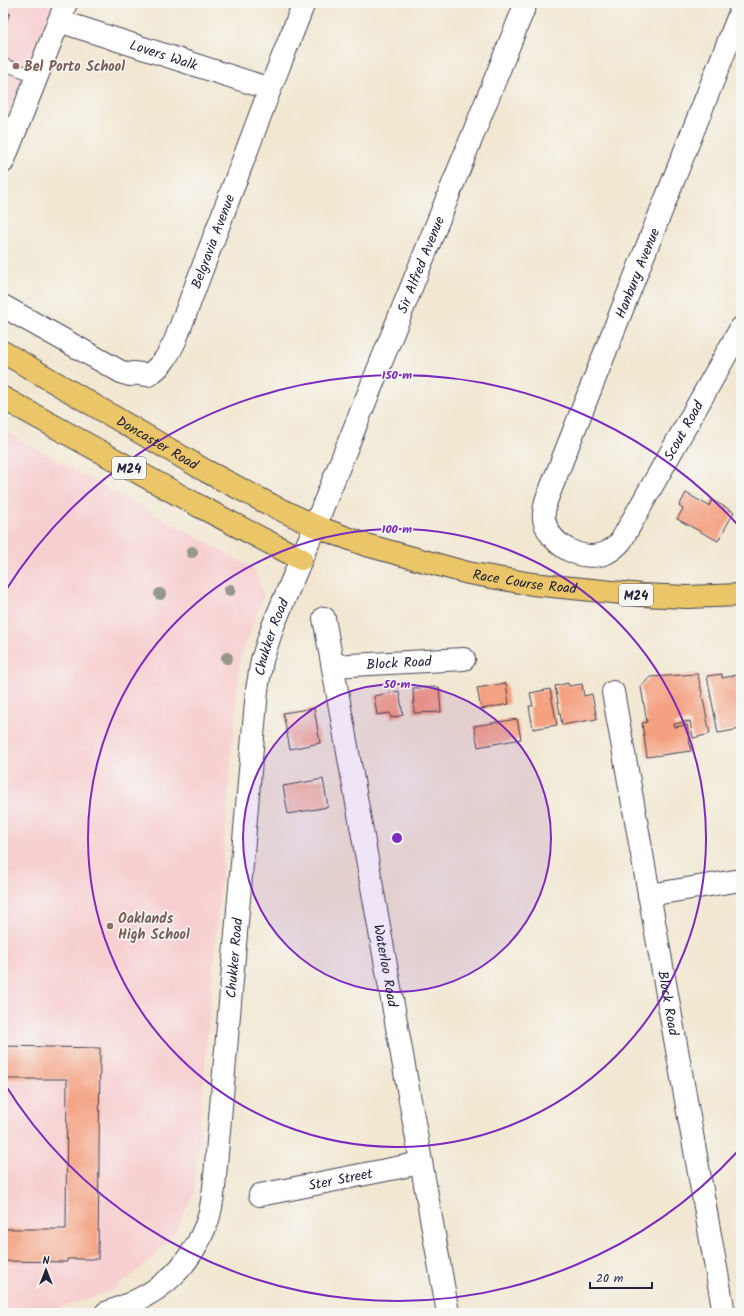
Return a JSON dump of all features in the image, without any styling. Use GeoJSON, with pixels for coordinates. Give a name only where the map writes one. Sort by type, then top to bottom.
{"type":"FeatureCollection","features":[{"type":"Feature","properties":{"kind":"main road","name":"Doncaster Road"},"geometry":{"type":"LineString","coordinates":[[3,352],[206,471],[314,526]]}},
{"type":"Feature","properties":{"kind":"main road","name":"M24"},"geometry":{"type":"LineString","coordinates":[[3,398],[199,506],[301,559]]}},
{"type":"Feature","properties":{"kind":"main road","name":"Race Course Road"},"geometry":{"type":"LineString","coordinates":[[314,526],[366,545],[468,573],[532,584],[642,595],[687,597],[741,595]]}},
{"type":"Feature","properties":{"kind":"street","name":"Belgravia Avenue"},"geometry":{"type":"LineString","coordinates":[[3,306],[123,373],[130,375],[133,373],[148,375],[165,361],[175,341],[304,3]]}},
{"type":"Feature","properties":{"kind":"street","name":"Sir Alfred Avenue"},"geometry":{"type":"LineString","coordinates":[[301,559],[526,3]]}},
{"type":"Feature","properties":{"kind":"street","name":"Hanbury Avenue"},"geometry":{"type":"LineString","coordinates":[[551,536],[546,527],[544,517],[546,501],[741,10]]}},
{"type":"Feature","properties":{"kind":"street","name":"Lovers Walk"},"geometry":{"type":"LineString","coordinates":[[62,12],[270,89]]}},
{"type":"Feature","properties":{"kind":"street"},"geometry":{"type":"LineString","coordinates":[[3,162],[62,12]]}},
{"type":"Feature","properties":{"kind":"street","name":"Scout Road"},"geometry":{"type":"LineString","coordinates":[[551,536],[557,543],[567,550],[583,554],[598,555],[607,553],[616,547],[626,533],[741,328]]}},
{"type":"Feature","properties":{"kind":"street","name":"Chukker Road"},"geometry":{"type":"LineString","coordinates":[[106,1313],[128,1306],[155,1290],[176,1273],[194,1251],[207,1223],[214,1188],[257,690],[262,660],[273,626],[301,559]]}},
{"type":"Feature","properties":{"kind":"street","name":"Waterloo Road"},"geometry":{"type":"LineString","coordinates":[[324,618],[448,1313]]}},
{"type":"Feature","properties":{"kind":"street","name":"Block Road"},"geometry":{"type":"LineString","coordinates":[[333,666],[464,659]]}},
{"type":"Feature","properties":{"kind":"street","name":"Block Road"},"geometry":{"type":"LineString","coordinates":[[613,692],[724,1313]]}},
{"type":"Feature","properties":{"kind":"street"},"geometry":{"type":"LineString","coordinates":[[650,896],[741,880]]}},
{"type":"Feature","properties":{"kind":"street","name":"Ster Street"},"geometry":{"type":"LineString","coordinates":[[260,1195],[421,1163]]}},
{"type":"Feature","properties":{"kind":"lane"},"geometry":{"type":"LineString","coordinates":[[4,67],[37,76]]}},
{"type":"Feature","properties":{"kind":"shaded area","name":"Bel Porto School"},"geometry":{"type":"Polygon","coordinates":[[[3,3],[53,3],[3,128],[3,3]]]}},
{"type":"Feature","properties":{"kind":"shaded area","name":"Oaklands High School"},"geometry":{"type":"Polygon","coordinates":[[[3,430],[254,569],[264,595],[240,660],[194,1193],[174,1234],[150,1261],[113,1290],[44,1313],[3,1313],[3,430]]]}},
{"type":"Feature","properties":{"kind":"building"},"geometry":{"type":"Polygon","coordinates":[[[3,10],[10,13],[3,31],[3,10]]]}},
{"type":"Feature","properties":{"kind":"building"},"geometry":{"type":"Polygon","coordinates":[[[686,493],[709,506],[712,500],[734,512],[718,541],[677,519],[683,509],[679,506],[686,493]]]}},
{"type":"Feature","properties":{"kind":"building"},"geometry":{"type":"Polygon","coordinates":[[[698,674],[710,734],[693,738],[690,721],[674,724],[675,727],[687,725],[691,751],[647,757],[642,723],[647,722],[641,687],[650,677],[698,674]]]}},
{"type":"Feature","properties":{"kind":"building"},"geometry":{"type":"Polygon","coordinates":[[[722,674],[722,678],[741,674],[741,729],[718,733],[707,676],[722,674]]]}},
{"type":"Feature","properties":{"kind":"building"},"geometry":{"type":"Polygon","coordinates":[[[506,683],[509,704],[481,709],[477,688],[506,683]]]}},
{"type":"Feature","properties":{"kind":"building"},"geometry":{"type":"Polygon","coordinates":[[[568,683],[569,686],[582,684],[584,696],[592,694],[597,719],[562,725],[555,686],[568,683]]]}},
{"type":"Feature","properties":{"kind":"building"},"geometry":{"type":"Polygon","coordinates":[[[439,687],[441,712],[414,713],[413,688],[439,687]]]}},
{"type":"Feature","properties":{"kind":"building"},"geometry":{"type":"Polygon","coordinates":[[[550,689],[557,725],[533,729],[529,706],[533,706],[530,693],[550,689]]]}},
{"type":"Feature","properties":{"kind":"building"},"geometry":{"type":"Polygon","coordinates":[[[399,691],[403,715],[391,718],[390,713],[377,715],[374,696],[399,691]]]}},
{"type":"Feature","properties":{"kind":"building"},"geometry":{"type":"Polygon","coordinates":[[[314,708],[320,743],[290,749],[283,713],[314,708]]]}},
{"type":"Feature","properties":{"kind":"building"},"geometry":{"type":"Polygon","coordinates":[[[517,719],[521,739],[478,747],[474,726],[517,719]]]}},
{"type":"Feature","properties":{"kind":"building"},"geometry":{"type":"Polygon","coordinates":[[[323,779],[328,807],[288,814],[283,786],[323,779]]]}},
{"type":"Feature","properties":{"kind":"building"},"geometry":{"type":"Polygon","coordinates":[[[3,1046],[100,1048],[98,1259],[67,1259],[67,1262],[3,1261],[3,1229],[66,1229],[67,1079],[3,1079],[3,1046]]]}},
{"type":"Feature","properties":{"kind":"place","name":"Bel Porto School"},"geometry":{"type":"Point","coordinates":[16,66]}},
{"type":"Feature","properties":{"kind":"place","name":"Oaklands High School"},"geometry":{"type":"Point","coordinates":[110,926]}}]}
